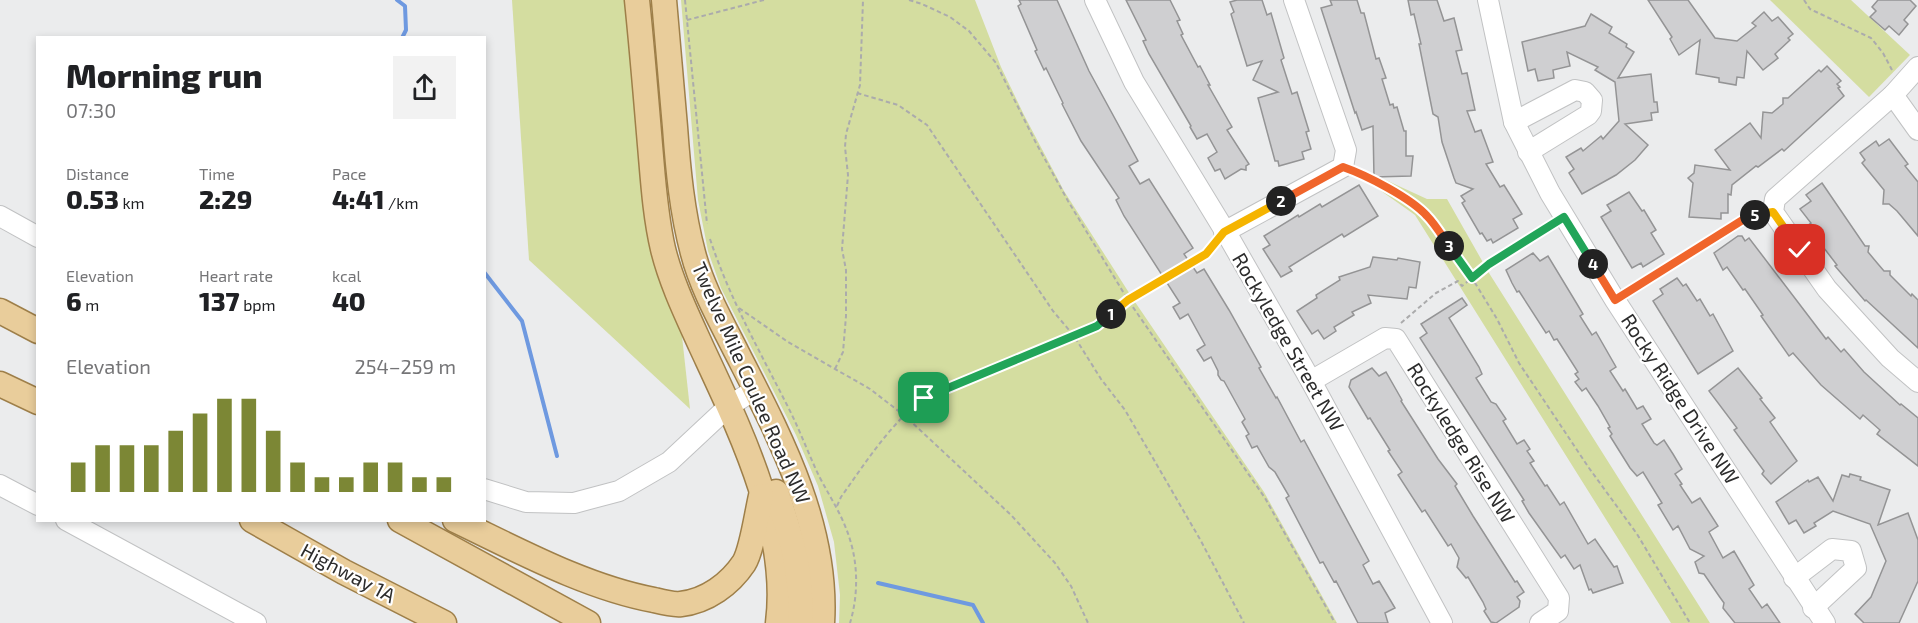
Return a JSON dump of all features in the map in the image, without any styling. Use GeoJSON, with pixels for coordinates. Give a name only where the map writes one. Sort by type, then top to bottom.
{"type":"FeatureCollection","features":[{"type":"Feature","properties":{"kind":"main road","name":"Twelve Mile Coulee Road NW"},"geometry":{"type":"LineString","coordinates":[[638,0],[655,199],[664,249],[683,305],[744,439],[762,491],[778,570],[778,623]]}},
{"type":"Feature","properties":{"kind":"main road","name":"Twelve Mile Coulee Road NW"},"geometry":{"type":"LineString","coordinates":[[664,0],[680,186],[693,254],[712,304],[778,436],[809,513],[820,560],[822,623]]}},
{"type":"Feature","properties":{"kind":"main road"},"geometry":{"type":"LineString","coordinates":[[0,298],[36,315]]}},
{"type":"Feature","properties":{"kind":"main road"},"geometry":{"type":"LineString","coordinates":[[0,311],[36,330]]}},
{"type":"Feature","properties":{"kind":"main road"},"geometry":{"type":"LineString","coordinates":[[0,384],[36,401]]}},
{"type":"Feature","properties":{"kind":"main road"},"geometry":{"type":"LineString","coordinates":[[744,439],[769,472],[786,520],[795,554],[799,582],[800,623]]}},
{"type":"Feature","properties":{"kind":"main road"},"geometry":{"type":"LineString","coordinates":[[459,522],[547,564],[626,595],[679,605],[701,599],[734,577],[746,560],[762,491]]}},
{"type":"Feature","properties":{"kind":"main road","name":"Highway 1A"},"geometry":{"type":"LineString","coordinates":[[256,522],[444,623]]}},
{"type":"Feature","properties":{"kind":"main road"},"geometry":{"type":"LineString","coordinates":[[404,522],[588,623]]}},
{"type":"Feature","properties":{"kind":"main road"},"geometry":{"type":"LineString","coordinates":[[370,585],[390,605],[422,623]]}},
{"type":"Feature","properties":{"kind":"street","name":"Rockyledge Street NW"},"geometry":{"type":"LineString","coordinates":[[1095,0],[1134,82],[1311,381],[1442,623]]}},
{"type":"Feature","properties":{"kind":"street"},"geometry":{"type":"LineString","coordinates":[[1224,232],[1343,167],[1346,150],[1294,0]]}},
{"type":"Feature","properties":{"kind":"street","name":"Rocky Ridge Drive NW"},"geometry":{"type":"LineString","coordinates":[[1488,0],[1514,122],[1528,152],[1564,217],[1615,300],[1819,615]]}},
{"type":"Feature","properties":{"kind":"street"},"geometry":{"type":"LineString","coordinates":[[1918,67],[1898,89],[1775,199],[1773,212],[1827,289],[1890,358],[1918,382]]}},
{"type":"Feature","properties":{"kind":"street"},"geometry":{"type":"LineString","coordinates":[[1898,89],[1918,130]]}},
{"type":"Feature","properties":{"kind":"street"},"geometry":{"type":"LineString","coordinates":[[1514,122],[1575,90],[1585,92],[1592,100],[1591,111],[1588,115],[1528,152]]}},
{"type":"Feature","properties":{"kind":"street"},"geometry":{"type":"LineString","coordinates":[[0,216],[36,236]]}},
{"type":"Feature","properties":{"kind":"street"},"geometry":{"type":"LineString","coordinates":[[1311,381],[1384,338],[1396,339]]}},
{"type":"Feature","properties":{"kind":"street","name":"Rockyledge Rise NW"},"geometry":{"type":"LineString","coordinates":[[1396,339],[1559,598],[1558,611],[1540,623]]}},
{"type":"Feature","properties":{"kind":"street"},"geometry":{"type":"LineString","coordinates":[[486,490],[526,502],[573,503],[619,492],[669,462],[729,406],[756,389]]}},
{"type":"Feature","properties":{"kind":"street"},"geometry":{"type":"LineString","coordinates":[[0,485],[36,504]]}},
{"type":"Feature","properties":{"kind":"street"},"geometry":{"type":"LineString","coordinates":[[70,522],[256,623]]}},
{"type":"Feature","properties":{"kind":"street"},"geometry":{"type":"LineString","coordinates":[[1794,578],[1832,549],[1851,551],[1856,568],[1819,615]]}},
{"type":"Feature","properties":{"kind":"path"},"geometry":{"type":"LineString","coordinates":[[685,0],[708,230],[720,270],[737,307],[788,342],[870,389],[905,416],[1011,515],[1055,563],[1071,586],[1088,623]]}},
{"type":"Feature","properties":{"kind":"path"},"geometry":{"type":"LineString","coordinates":[[687,20],[764,0]]}},
{"type":"Feature","properties":{"kind":"path"},"geometry":{"type":"LineString","coordinates":[[835,369],[843,352],[846,316],[846,270],[842,249],[848,175],[845,147],[846,134],[860,85],[863,0]]}},
{"type":"Feature","properties":{"kind":"path"},"geometry":{"type":"LineString","coordinates":[[909,0],[950,17],[969,31],[996,63],[1051,173],[1128,300],[1266,498],[1335,623]]}},
{"type":"Feature","properties":{"kind":"path"},"geometry":{"type":"LineString","coordinates":[[1804,0],[1810,9],[1871,38],[1883,53],[1898,89]]}},
{"type":"Feature","properties":{"kind":"path"},"geometry":{"type":"LineString","coordinates":[[858,93],[898,105],[927,125],[1053,311],[1074,336],[1101,379],[1125,410],[1202,541],[1244,623]]}},
{"type":"Feature","properties":{"kind":"path"},"geometry":{"type":"LineString","coordinates":[[1343,167],[1360,172],[1427,215],[1472,278],[1497,319],[1519,363],[1589,468],[1637,534],[1690,623]]}},
{"type":"Feature","properties":{"kind":"path"},"geometry":{"type":"LineString","coordinates":[[1615,300],[1749,216],[1773,212]]}},
{"type":"Feature","properties":{"kind":"path"},"geometry":{"type":"LineString","coordinates":[[1396,339],[1402,320],[1436,293],[1458,281],[1462,286],[1489,264],[1564,217]]}},
{"type":"Feature","properties":{"kind":"path"},"geometry":{"type":"LineString","coordinates":[[837,506],[879,444],[912,407],[924,398],[1097,326],[1128,300],[1206,254],[1224,232]]}},
{"type":"Feature","properties":{"kind":"green space"},"geometry":{"type":"Polygon","coordinates":[[[512,0],[645,0],[690,409],[529,260],[512,0]]]}},
{"type":"Feature","properties":{"kind":"green space"},"geometry":{"type":"Polygon","coordinates":[[[681,0],[975,0],[1001,67],[1064,191],[1133,299],[1264,492],[1337,623],[839,623],[840,595],[834,542],[818,486],[796,435],[721,288],[708,251],[698,200],[681,0]]]}},
{"type":"Feature","properties":{"kind":"green space"},"geometry":{"type":"Polygon","coordinates":[[[1770,0],[1851,0],[1910,55],[1869,97],[1770,0]]]}},
{"type":"Feature","properties":{"kind":"green space"},"geometry":{"type":"Polygon","coordinates":[[[1364,170],[1427,199],[1447,199],[1489,273],[1710,623],[1671,623],[1415,215],[1360,176],[1364,170]]]}},
{"type":"Feature","properties":{"kind":"building"},"geometry":{"type":"Polygon","coordinates":[[[1019,0],[1057,0],[1089,71],[1138,161],[1129,166],[1140,184],[1149,179],[1193,248],[1184,254],[1197,273],[1204,269],[1301,442],[1304,440],[1369,561],[1363,565],[1373,584],[1379,581],[1395,608],[1385,613],[1388,623],[1358,623],[1336,581],[1334,582],[1323,562],[1320,563],[1286,498],[1289,496],[1275,472],[1269,467],[1257,446],[1252,448],[1246,436],[1249,434],[1242,422],[1245,419],[1224,381],[1218,375],[1211,357],[1204,361],[1197,350],[1205,345],[1188,314],[1180,319],[1173,307],[1180,303],[1124,216],[1116,200],[1119,198],[1081,141],[1046,68],[1044,70],[1035,51],[1037,50],[1018,6],[1021,4],[1019,0]]]}},
{"type":"Feature","properties":{"kind":"building"},"geometry":{"type":"Polygon","coordinates":[[[1126,0],[1170,0],[1180,20],[1177,21],[1183,34],[1181,35],[1232,127],[1227,130],[1249,164],[1246,170],[1241,169],[1225,179],[1220,169],[1215,171],[1208,158],[1217,152],[1207,134],[1197,139],[1149,54],[1143,41],[1146,40],[1126,0]]]}},
{"type":"Feature","properties":{"kind":"building"},"geometry":{"type":"Polygon","coordinates":[[[1262,0],[1267,15],[1271,13],[1284,58],[1281,60],[1292,94],[1297,92],[1309,131],[1306,132],[1311,149],[1302,152],[1304,159],[1279,166],[1278,161],[1275,161],[1258,98],[1278,92],[1253,80],[1262,61],[1247,66],[1231,14],[1234,12],[1230,2],[1262,0]]]}},
{"type":"Feature","properties":{"kind":"building"},"geometry":{"type":"Polygon","coordinates":[[[1330,0],[1357,0],[1361,13],[1364,13],[1376,59],[1379,58],[1386,78],[1382,79],[1390,105],[1397,107],[1404,131],[1406,131],[1406,156],[1413,156],[1411,176],[1374,177],[1373,126],[1362,130],[1355,113],[1321,8],[1332,5],[1330,0]]]}},
{"type":"Feature","properties":{"kind":"building"},"geometry":{"type":"Polygon","coordinates":[[[1408,0],[1437,0],[1444,21],[1454,18],[1462,50],[1456,51],[1462,74],[1467,73],[1475,110],[1467,111],[1475,132],[1481,130],[1493,162],[1486,164],[1500,187],[1504,185],[1522,214],[1513,219],[1518,228],[1493,243],[1491,239],[1487,241],[1482,233],[1480,234],[1462,203],[1465,201],[1461,196],[1473,189],[1456,183],[1454,178],[1442,142],[1438,117],[1433,114],[1419,44],[1421,44],[1408,0]]]}},
{"type":"Feature","properties":{"kind":"building"},"geometry":{"type":"Polygon","coordinates":[[[1648,0],[1688,0],[1715,38],[1737,41],[1756,26],[1752,23],[1764,12],[1772,21],[1778,17],[1793,34],[1775,54],[1778,58],[1763,70],[1747,51],[1744,78],[1737,77],[1736,85],[1719,82],[1719,78],[1696,74],[1700,40],[1679,55],[1670,39],[1672,37],[1648,0]]]}},
{"type":"Feature","properties":{"kind":"building"},"geometry":{"type":"Polygon","coordinates":[[[1878,0],[1910,0],[1916,6],[1904,20],[1908,24],[1899,35],[1889,26],[1885,30],[1870,17],[1876,11],[1872,7],[1878,0]]]}},
{"type":"Feature","properties":{"kind":"building"},"geometry":{"type":"Polygon","coordinates":[[[1591,14],[1612,27],[1609,33],[1627,44],[1626,47],[1634,52],[1618,78],[1651,74],[1654,102],[1657,102],[1658,112],[1651,113],[1652,120],[1625,124],[1648,145],[1635,160],[1616,175],[1582,194],[1569,173],[1574,169],[1566,157],[1581,148],[1583,151],[1601,136],[1603,139],[1619,121],[1615,82],[1595,70],[1598,67],[1567,52],[1570,66],[1553,70],[1554,78],[1538,81],[1535,69],[1528,71],[1522,42],[1585,26],[1591,14]]]}},
{"type":"Feature","properties":{"kind":"building"},"geometry":{"type":"Polygon","coordinates":[[[1827,66],[1841,81],[1837,84],[1844,96],[1784,151],[1782,149],[1758,167],[1756,166],[1732,185],[1731,195],[1728,194],[1728,213],[1721,213],[1721,219],[1689,217],[1693,183],[1688,178],[1694,173],[1695,165],[1730,170],[1715,150],[1750,123],[1761,138],[1763,112],[1772,113],[1783,104],[1783,98],[1788,98],[1819,70],[1821,72],[1827,66]]]}},
{"type":"Feature","properties":{"kind":"building"},"geometry":{"type":"Polygon","coordinates":[[[1889,139],[1908,164],[1905,166],[1918,182],[1918,236],[1897,211],[1889,204],[1883,204],[1884,190],[1862,163],[1865,160],[1860,153],[1876,141],[1879,146],[1889,139]]]}},
{"type":"Feature","properties":{"kind":"building"},"geometry":{"type":"Polygon","coordinates":[[[1822,183],[1865,246],[1869,246],[1868,252],[1884,271],[1890,271],[1890,275],[1918,300],[1918,348],[1865,301],[1835,266],[1837,265],[1807,226],[1811,223],[1800,209],[1811,201],[1806,195],[1822,183]]]}},
{"type":"Feature","properties":{"kind":"building"},"geometry":{"type":"Polygon","coordinates":[[[1359,185],[1378,216],[1344,237],[1342,234],[1289,267],[1292,271],[1281,277],[1263,249],[1270,245],[1264,236],[1298,215],[1299,217],[1320,204],[1322,207],[1359,185]]]}},
{"type":"Feature","properties":{"kind":"building"},"geometry":{"type":"Polygon","coordinates":[[[1629,192],[1642,211],[1644,210],[1656,230],[1651,233],[1664,254],[1643,267],[1641,263],[1632,268],[1601,217],[1611,211],[1607,205],[1629,192]]]}},
{"type":"Feature","properties":{"kind":"building"},"geometry":{"type":"Polygon","coordinates":[[[1738,236],[1742,236],[1745,241],[1749,238],[1826,339],[1828,337],[1841,352],[1844,349],[1864,372],[1918,418],[1918,466],[1877,434],[1880,430],[1863,415],[1860,419],[1821,385],[1793,353],[1789,356],[1745,289],[1743,290],[1727,267],[1723,270],[1714,253],[1738,236]]]}},
{"type":"Feature","properties":{"kind":"building"},"geometry":{"type":"Polygon","coordinates":[[[1533,253],[1540,261],[1548,256],[1583,314],[1580,316],[1592,335],[1596,332],[1616,367],[1610,371],[1623,391],[1625,389],[1637,409],[1643,406],[1651,419],[1642,424],[1654,443],[1657,445],[1664,440],[1682,469],[1675,474],[1682,484],[1680,485],[1692,503],[1700,498],[1718,526],[1709,532],[1723,558],[1734,551],[1754,585],[1749,589],[1762,608],[1767,604],[1780,623],[1735,623],[1723,608],[1724,603],[1704,574],[1699,573],[1695,562],[1704,556],[1690,549],[1678,526],[1673,530],[1658,505],[1662,503],[1643,472],[1637,476],[1630,468],[1610,436],[1612,434],[1608,428],[1610,427],[1598,406],[1586,388],[1582,391],[1575,382],[1579,379],[1575,374],[1578,372],[1557,339],[1554,340],[1549,331],[1546,333],[1512,283],[1506,270],[1533,253]]]}},
{"type":"Feature","properties":{"kind":"building"},"geometry":{"type":"Polygon","coordinates":[[[1373,257],[1420,262],[1416,288],[1409,287],[1407,299],[1368,295],[1371,303],[1352,312],[1354,315],[1334,327],[1336,331],[1324,339],[1318,330],[1312,334],[1297,311],[1317,298],[1316,295],[1340,280],[1339,277],[1370,267],[1373,257]]]}},
{"type":"Feature","properties":{"kind":"building"},"geometry":{"type":"Polygon","coordinates":[[[1677,278],[1683,286],[1686,284],[1697,301],[1700,299],[1710,316],[1713,314],[1733,351],[1698,374],[1653,301],[1663,294],[1660,289],[1677,278]]]}},
{"type":"Feature","properties":{"kind":"building"},"geometry":{"type":"Polygon","coordinates":[[[1462,298],[1467,305],[1449,318],[1479,367],[1482,374],[1476,378],[1491,402],[1496,404],[1506,419],[1503,421],[1517,444],[1524,440],[1530,449],[1527,451],[1534,461],[1530,463],[1545,486],[1547,485],[1560,505],[1564,502],[1588,544],[1595,539],[1614,567],[1617,566],[1623,583],[1593,593],[1591,589],[1589,590],[1580,565],[1574,569],[1565,555],[1561,558],[1529,513],[1522,501],[1524,500],[1420,338],[1427,333],[1421,324],[1462,298]]]}},
{"type":"Feature","properties":{"kind":"building"},"geometry":{"type":"Polygon","coordinates":[[[1372,368],[1379,376],[1386,372],[1401,401],[1457,484],[1455,486],[1473,516],[1515,582],[1517,581],[1524,592],[1517,597],[1520,601],[1519,607],[1496,623],[1491,622],[1484,611],[1486,609],[1483,602],[1468,577],[1466,578],[1457,567],[1459,558],[1451,544],[1448,546],[1425,510],[1422,512],[1398,475],[1402,472],[1388,451],[1390,450],[1349,387],[1351,380],[1372,368]]]}},
{"type":"Feature","properties":{"kind":"building"},"geometry":{"type":"Polygon","coordinates":[[[1738,368],[1775,418],[1770,422],[1797,461],[1771,484],[1734,430],[1737,428],[1709,391],[1738,368]]]}},
{"type":"Feature","properties":{"kind":"building"},"geometry":{"type":"Polygon","coordinates":[[[1850,474],[1861,477],[1860,480],[1890,490],[1878,525],[1908,513],[1918,540],[1918,581],[1899,623],[1864,623],[1855,614],[1871,597],[1886,561],[1870,524],[1833,511],[1814,523],[1816,526],[1804,533],[1796,520],[1789,524],[1776,502],[1808,480],[1809,482],[1818,477],[1833,501],[1842,475],[1849,477],[1850,474]]]}},
{"type":"Feature","properties":{"kind":"waterway"},"geometry":{"type":"LineString","coordinates":[[397,0],[405,6],[406,30],[403,36]]}},
{"type":"Feature","properties":{"kind":"waterway"},"geometry":{"type":"LineString","coordinates":[[486,275],[522,321],[557,456]]}},
{"type":"Feature","properties":{"kind":"waterway"},"geometry":{"type":"LineString","coordinates":[[878,583],[973,605],[983,623]]}},
{"type":"Feature","properties":{"kind":"route"},"geometry":{"type":"LineString","coordinates":[[924,398],[1097,326],[1128,300],[1206,254],[1224,232],[1343,167],[1360,172],[1412,203],[1427,215],[1472,278],[1489,264],[1564,217],[1615,300],[1749,216],[1773,212],[1800,250]]}}]}
